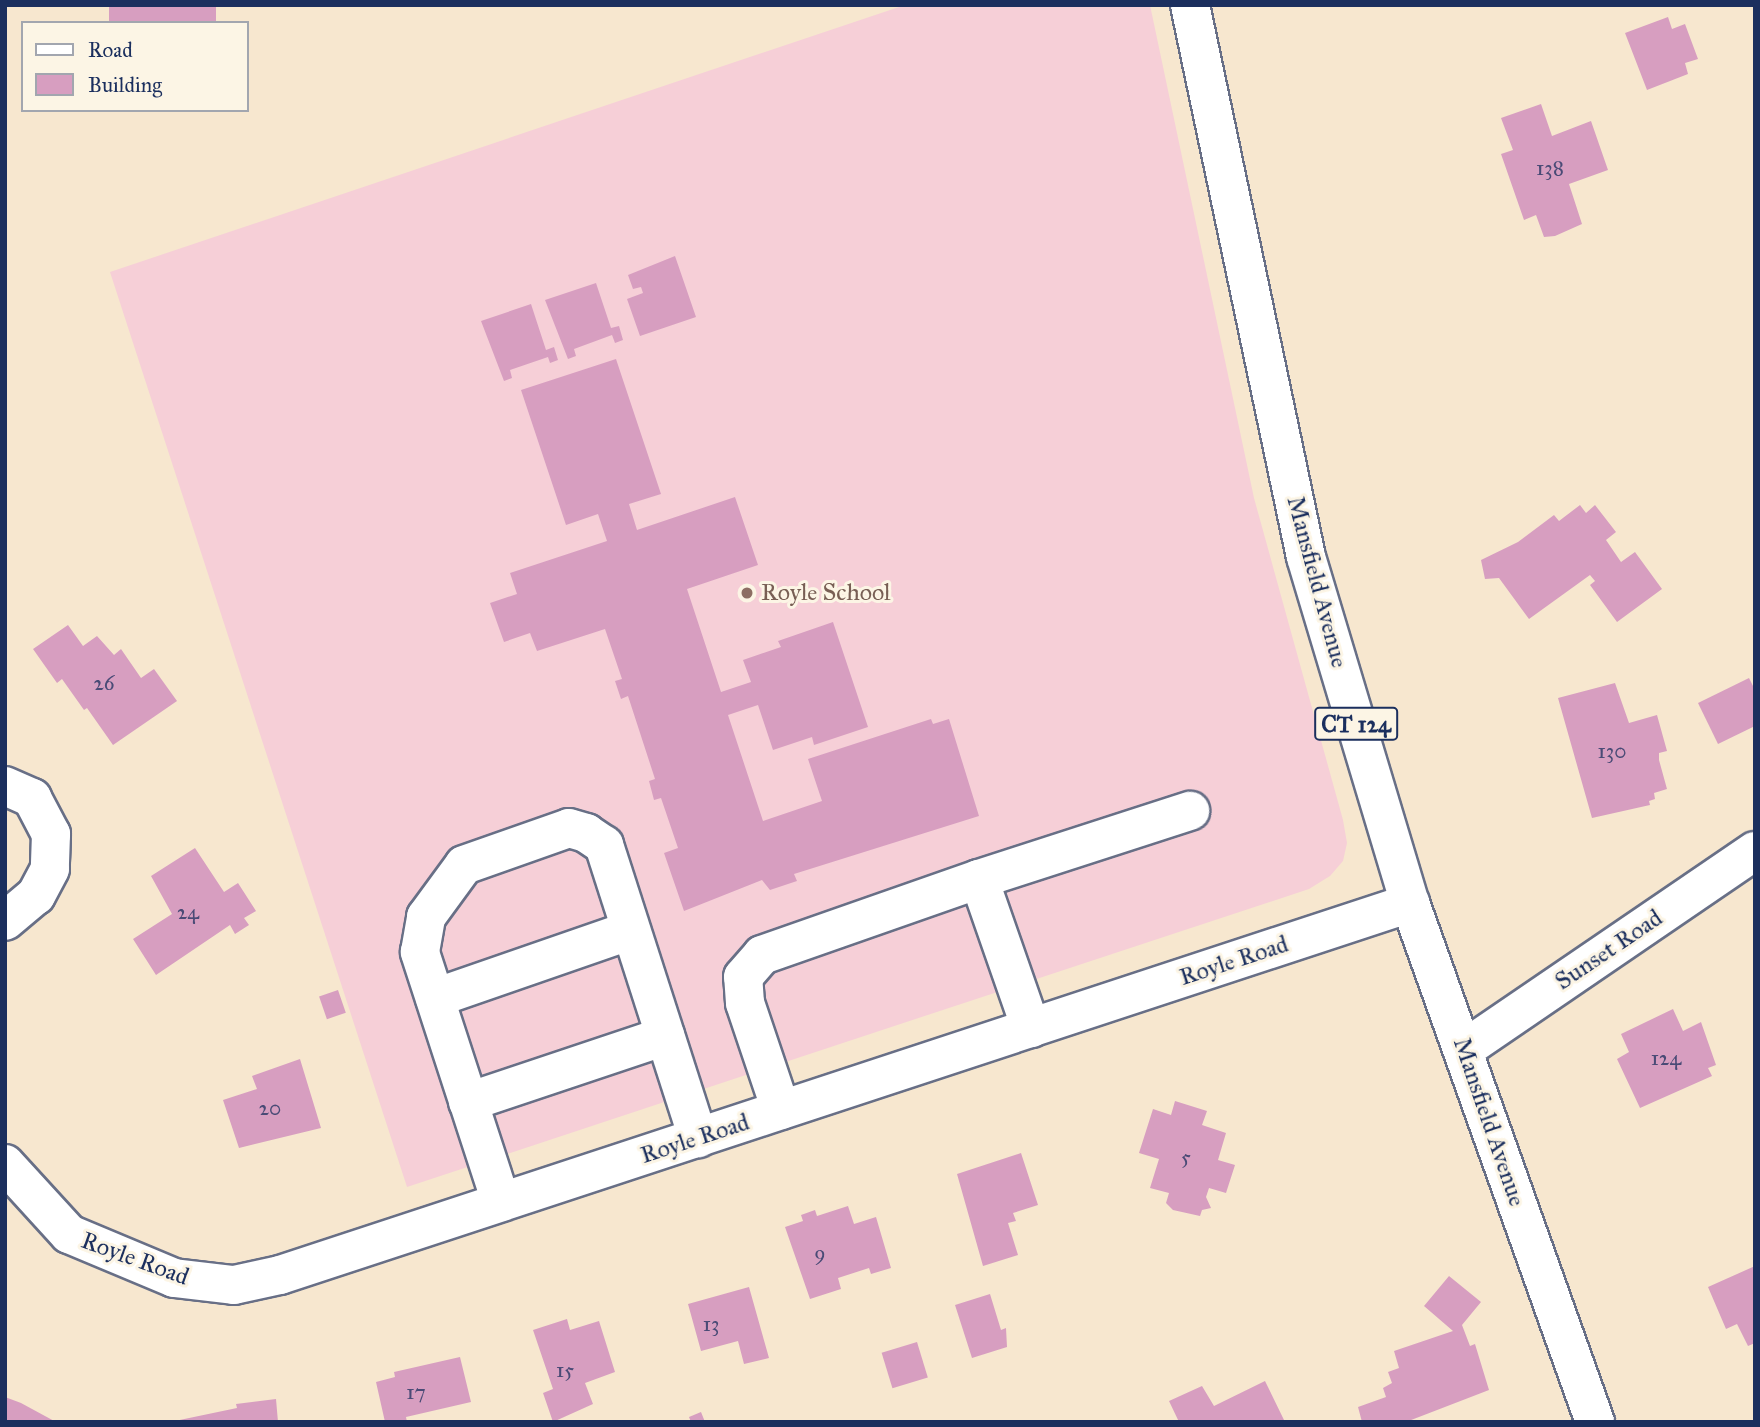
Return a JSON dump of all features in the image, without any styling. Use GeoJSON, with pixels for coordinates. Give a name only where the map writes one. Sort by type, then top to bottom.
{"type":"FeatureCollection","features":[{"type":"Feature","properties":{"kind":"street","name":"Mansfield Avenue"},"geometry":{"type":"LineString","coordinates":[[1189,5],[1306,557],[1410,902],[1595,1422]]}},
{"type":"Feature","properties":{"kind":"street"},"geometry":{"type":"LineString","coordinates":[[5,786],[32,798],[51,834],[50,869],[36,895],[5,921]]}},
{"type":"Feature","properties":{"kind":"street"},"geometry":{"type":"LineString","coordinates":[[781,1110],[744,1003],[743,977],[762,955],[979,879],[1190,811]]}},
{"type":"Feature","properties":{"kind":"street"},"geometry":{"type":"LineString","coordinates":[[501,1202],[420,952],[426,917],[444,887],[464,865],[569,828],[586,833],[604,845],[698,1138]]}},
{"type":"Feature","properties":{"kind":"street","name":"Sunset Road"},"geometry":{"type":"LineString","coordinates":[[1464,1050],[1755,851]]}},
{"type":"Feature","properties":{"kind":"street"},"geometry":{"type":"LineString","coordinates":[[979,879],[1031,1028]]}},
{"type":"Feature","properties":{"kind":"street","name":"Royle Road"},"geometry":{"type":"LineString","coordinates":[[5,1164],[69,1234],[174,1278],[234,1285],[280,1275],[1410,902]]}},
{"type":"Feature","properties":{"kind":"street"},"geometry":{"type":"LineString","coordinates":[[435,998],[631,930]]}},
{"type":"Feature","properties":{"kind":"street"},"geometry":{"type":"LineString","coordinates":[[468,1101],[665,1036]]}},
{"type":"Feature","properties":{"kind":"shaded area","name":"Royle School"},"geometry":{"type":"Polygon","coordinates":[[[905,5],[1150,5],[1254,498],[1343,820],[1347,843],[1343,861],[1330,876],[1309,889],[407,1187],[110,272],[905,5]]]}},
{"type":"Feature","properties":{"kind":"building"},"geometry":{"type":"Polygon","coordinates":[[[109,5],[216,5],[216,21],[109,21],[109,5]]]}},
{"type":"Feature","properties":{"kind":"building"},"geometry":{"type":"Polygon","coordinates":[[[1668,17],[1672,29],[1685,24],[1698,59],[1685,63],[1688,74],[1647,90],[1625,33],[1668,17]]]}},
{"type":"Feature","properties":{"kind":"building"},"geometry":{"type":"Polygon","coordinates":[[[1541,104],[1552,136],[1591,121],[1608,170],[1569,184],[1582,224],[1555,236],[1544,237],[1536,215],[1524,220],[1501,154],[1513,150],[1501,118],[1541,104]]]}},
{"type":"Feature","properties":{"kind":"building"},"geometry":{"type":"Polygon","coordinates":[[[675,256],[696,317],[640,336],[627,299],[643,293],[641,287],[633,289],[628,275],[675,256]]]}},
{"type":"Feature","properties":{"kind":"building"},"geometry":{"type":"Polygon","coordinates":[[[596,283],[611,328],[619,326],[623,340],[615,343],[612,335],[574,349],[576,356],[568,359],[545,300],[596,283]]]}},
{"type":"Feature","properties":{"kind":"building"},"geometry":{"type":"Polygon","coordinates":[[[531,304],[546,350],[554,347],[558,360],[550,363],[548,357],[510,370],[512,378],[504,381],[481,321],[531,304]]]}},
{"type":"Feature","properties":{"kind":"building"},"geometry":{"type":"Polygon","coordinates":[[[616,359],[661,494],[629,504],[637,530],[735,497],[758,565],[687,589],[721,692],[751,682],[743,660],[781,647],[778,641],[833,622],[868,727],[814,745],[812,737],[773,750],[758,705],[728,715],[763,821],[822,801],[808,759],[931,719],[933,724],[949,719],[979,816],[794,874],[797,881],[770,890],[762,880],[684,911],[664,853],[678,848],[661,798],[654,800],[649,781],[655,779],[628,696],[621,699],[615,681],[622,679],[605,629],[537,651],[530,633],[504,642],[490,603],[517,594],[510,573],[607,541],[598,514],[566,525],[521,390],[616,359]]]}},
{"type":"Feature","properties":{"kind":"building"},"geometry":{"type":"Polygon","coordinates":[[[1580,505],[1586,513],[1595,505],[1616,532],[1606,540],[1621,562],[1635,552],[1662,589],[1617,622],[1590,585],[1595,581],[1590,575],[1529,619],[1499,578],[1485,579],[1481,560],[1518,542],[1554,515],[1559,521],[1580,505]]]}},
{"type":"Feature","properties":{"kind":"building"},"geometry":{"type":"Polygon","coordinates":[[[68,625],[83,646],[97,636],[114,655],[121,649],[141,678],[154,669],[177,701],[113,745],[87,708],[84,710],[62,679],[57,683],[33,649],[68,625]]]}},
{"type":"Feature","properties":{"kind":"building"},"geometry":{"type":"Polygon","coordinates":[[[1749,678],[1755,690],[1755,726],[1718,744],[1698,703],[1749,678]]]}},
{"type":"Feature","properties":{"kind":"building"},"geometry":{"type":"Polygon","coordinates":[[[1615,683],[1629,723],[1657,715],[1667,751],[1659,753],[1659,760],[1667,789],[1654,793],[1655,799],[1649,801],[1650,805],[1592,818],[1558,698],[1615,683]]]}},
{"type":"Feature","properties":{"kind":"building"},"geometry":{"type":"Polygon","coordinates":[[[195,848],[224,892],[238,883],[256,911],[244,918],[249,925],[235,934],[230,925],[156,975],[133,939],[172,914],[151,876],[195,848]]]}},
{"type":"Feature","properties":{"kind":"building"},"geometry":{"type":"Polygon","coordinates":[[[338,990],[346,1013],[327,1019],[319,997],[338,990]]]}},
{"type":"Feature","properties":{"kind":"building"},"geometry":{"type":"Polygon","coordinates":[[[1673,1009],[1683,1031],[1701,1022],[1716,1065],[1708,1068],[1712,1076],[1640,1108],[1617,1059],[1629,1052],[1621,1034],[1673,1009]]]}},
{"type":"Feature","properties":{"kind":"building"},"geometry":{"type":"Polygon","coordinates":[[[300,1059],[321,1128],[239,1148],[223,1100],[257,1089],[252,1076],[300,1059]]]}},
{"type":"Feature","properties":{"kind":"building"},"geometry":{"type":"Polygon","coordinates":[[[1175,1101],[1207,1111],[1202,1125],[1226,1133],[1218,1160],[1235,1165],[1226,1193],[1209,1188],[1206,1197],[1211,1208],[1202,1210],[1200,1216],[1173,1210],[1166,1203],[1169,1193],[1150,1188],[1159,1159],[1139,1153],[1153,1109],[1171,1115],[1175,1101]]]}},
{"type":"Feature","properties":{"kind":"building"},"geometry":{"type":"Polygon","coordinates":[[[1021,1153],[1038,1205],[1013,1213],[1016,1221],[1008,1223],[1018,1255],[983,1266],[957,1174],[1021,1153]]]}},
{"type":"Feature","properties":{"kind":"building"},"geometry":{"type":"Polygon","coordinates":[[[848,1206],[854,1224],[876,1217],[891,1268],[871,1274],[869,1268],[838,1278],[841,1289],[810,1299],[785,1227],[803,1221],[801,1215],[815,1210],[817,1216],[848,1206]]]}},
{"type":"Feature","properties":{"kind":"building"},"geometry":{"type":"Polygon","coordinates":[[[1755,1266],[1755,1343],[1748,1346],[1737,1324],[1726,1329],[1708,1287],[1755,1266]]]}},
{"type":"Feature","properties":{"kind":"building"},"geometry":{"type":"Polygon","coordinates":[[[1449,1276],[1481,1302],[1462,1325],[1470,1346],[1475,1344],[1489,1390],[1406,1422],[1362,1422],[1358,1407],[1386,1397],[1383,1388],[1392,1383],[1388,1372],[1399,1368],[1394,1351],[1453,1331],[1424,1306],[1449,1276]]]}},
{"type":"Feature","properties":{"kind":"building"},"geometry":{"type":"Polygon","coordinates":[[[749,1287],[769,1358],[744,1364],[738,1341],[701,1351],[688,1304],[749,1287]]]}},
{"type":"Feature","properties":{"kind":"building"},"geometry":{"type":"Polygon","coordinates":[[[990,1294],[1001,1330],[1006,1328],[1007,1347],[972,1358],[955,1305],[990,1294]]]}},
{"type":"Feature","properties":{"kind":"building"},"geometry":{"type":"Polygon","coordinates":[[[567,1319],[570,1330],[599,1321],[615,1372],[585,1383],[593,1404],[553,1422],[543,1393],[553,1389],[533,1330],[567,1319]]]}},
{"type":"Feature","properties":{"kind":"building"},"geometry":{"type":"Polygon","coordinates":[[[917,1342],[928,1377],[892,1388],[882,1353],[917,1342]]]}},
{"type":"Feature","properties":{"kind":"building"},"geometry":{"type":"Polygon","coordinates":[[[460,1357],[471,1402],[406,1417],[407,1422],[385,1422],[376,1382],[395,1377],[394,1372],[460,1357]]]}},
{"type":"Feature","properties":{"kind":"building"},"geometry":{"type":"Polygon","coordinates":[[[1265,1381],[1284,1420],[1281,1422],[1179,1422],[1169,1401],[1202,1386],[1214,1406],[1265,1381]]]}},
{"type":"Feature","properties":{"kind":"building"},"geometry":{"type":"Polygon","coordinates":[[[5,1397],[21,1403],[56,1422],[5,1422],[5,1397]]]}},
{"type":"Feature","properties":{"kind":"building"},"geometry":{"type":"Polygon","coordinates":[[[276,1399],[278,1422],[170,1422],[237,1408],[236,1404],[276,1399]]]}},
{"type":"Feature","properties":{"kind":"building"},"geometry":{"type":"Polygon","coordinates":[[[701,1412],[705,1422],[691,1422],[689,1417],[701,1412]]]}},
{"type":"Feature","properties":{"kind":"place","name":"Royle School"},"geometry":{"type":"Point","coordinates":[747,593]}}]}
